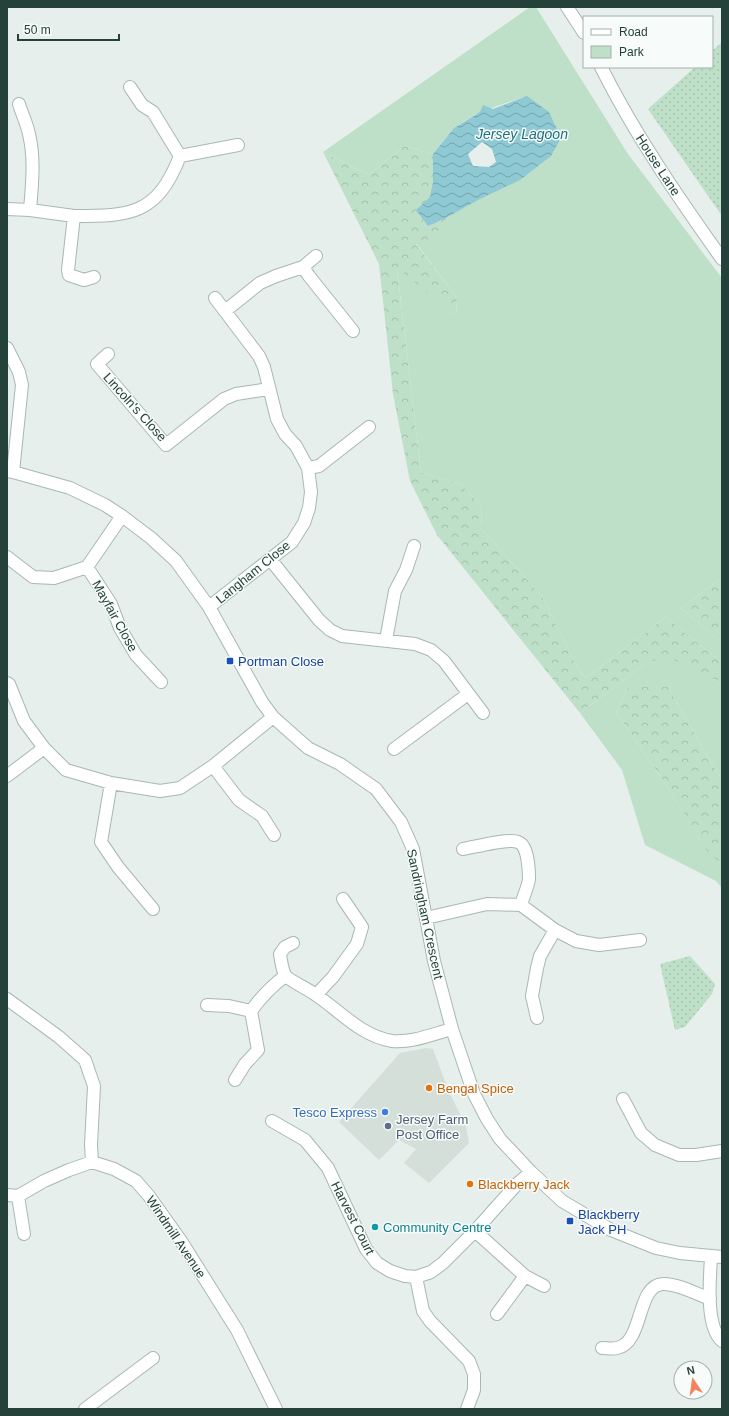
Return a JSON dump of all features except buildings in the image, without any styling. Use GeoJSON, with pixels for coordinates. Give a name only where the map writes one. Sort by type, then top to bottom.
{"type":"FeatureCollection","features":[{"type":"Feature","properties":{"kind":"street"},"geometry":{"type":"LineString","coordinates":[[567,7],[583,31]]}},
{"type":"Feature","properties":{"kind":"street","name":"House Lane"},"geometry":{"type":"LineString","coordinates":[[602,68],[634,128],[659,168],[722,259]]}},
{"type":"Feature","properties":{"kind":"street"},"geometry":{"type":"LineString","coordinates":[[130,87],[142,105],[153,112],[180,156]]}},
{"type":"Feature","properties":{"kind":"street"},"geometry":{"type":"LineString","coordinates":[[19,104],[29,133],[32,152],[33,176],[30,210]]}},
{"type":"Feature","properties":{"kind":"street"},"geometry":{"type":"LineString","coordinates":[[180,156],[238,145]]}},
{"type":"Feature","properties":{"kind":"street"},"geometry":{"type":"LineString","coordinates":[[7,209],[30,210],[74,216],[108,216],[124,214],[140,208],[155,198],[166,186],[180,156]]}},
{"type":"Feature","properties":{"kind":"street"},"geometry":{"type":"LineString","coordinates":[[74,216],[68,270],[69,275],[84,280],[94,277]]}},
{"type":"Feature","properties":{"kind":"street"},"geometry":{"type":"LineString","coordinates":[[225,311],[260,283],[303,267],[316,256]]}},
{"type":"Feature","properties":{"kind":"street"},"geometry":{"type":"LineString","coordinates":[[303,267],[353,331]]}},
{"type":"Feature","properties":{"kind":"street","name":"Langham Close"},"geometry":{"type":"LineString","coordinates":[[209,607],[292,542],[304,523],[309,508],[311,492],[308,468],[296,446],[285,434],[277,419],[264,367],[259,356],[215,298]]}},
{"type":"Feature","properties":{"kind":"street"},"geometry":{"type":"LineString","coordinates":[[7,348],[17,367],[22,385],[10,472]]}},
{"type":"Feature","properties":{"kind":"street","name":"Lincoln's Close"},"geometry":{"type":"LineString","coordinates":[[108,354],[98,364],[166,445],[224,399],[236,394],[269,389]]}},
{"type":"Feature","properties":{"kind":"street"},"geometry":{"type":"LineString","coordinates":[[308,468],[319,466],[368,427]]}},
{"type":"Feature","properties":{"kind":"street","name":"Sandringham Crescent"},"geometry":{"type":"LineString","coordinates":[[10,472],[70,488],[105,505],[152,538],[176,561],[209,607],[262,702],[273,717],[308,748],[340,764],[376,789],[401,822],[413,849],[434,961],[452,1029],[474,1094],[487,1119],[500,1139],[530,1172],[562,1201],[611,1230],[656,1248],[680,1253],[717,1257]]}},
{"type":"Feature","properties":{"kind":"street","name":"Mayfair Close"},"geometry":{"type":"LineString","coordinates":[[7,557],[33,577],[54,578],[87,567],[122,516]]}},
{"type":"Feature","properties":{"kind":"street"},"geometry":{"type":"LineString","coordinates":[[386,640],[395,591],[406,570],[414,546]]}},
{"type":"Feature","properties":{"kind":"street"},"geometry":{"type":"LineString","coordinates":[[270,559],[319,620],[330,630],[342,636],[415,644],[431,650],[444,661],[483,713]]}},
{"type":"Feature","properties":{"kind":"street","name":"Mayfair Close"},"geometry":{"type":"LineString","coordinates":[[87,567],[111,604],[120,628],[136,655],[161,682]]}},
{"type":"Feature","properties":{"kind":"street"},"geometry":{"type":"LineString","coordinates":[[7,683],[9,684],[24,721],[44,748],[66,770],[111,783],[160,791],[180,788],[213,766],[273,717]]}},
{"type":"Feature","properties":{"kind":"street"},"geometry":{"type":"LineString","coordinates":[[394,749],[468,694]]}},
{"type":"Feature","properties":{"kind":"street"},"geometry":{"type":"LineString","coordinates":[[7,776],[44,748]]}},
{"type":"Feature","properties":{"kind":"street"},"geometry":{"type":"LineString","coordinates":[[213,766],[239,800],[262,816],[274,835]]}},
{"type":"Feature","properties":{"kind":"street"},"geometry":{"type":"LineString","coordinates":[[111,783],[102,842],[118,867],[153,909]]}},
{"type":"Feature","properties":{"kind":"street"},"geometry":{"type":"LineString","coordinates":[[463,849],[507,841],[517,841],[523,844],[528,858],[529,879],[521,906]]}},
{"type":"Feature","properties":{"kind":"street"},"geometry":{"type":"LineString","coordinates":[[316,994],[333,977],[357,944],[362,927],[343,899]]}},
{"type":"Feature","properties":{"kind":"street"},"geometry":{"type":"LineString","coordinates":[[426,918],[487,904],[521,906],[555,930],[576,941],[599,945],[640,940]]}},
{"type":"Feature","properties":{"kind":"street"},"geometry":{"type":"LineString","coordinates":[[538,1018],[532,996],[537,968],[540,956],[555,930]]}},
{"type":"Feature","properties":{"kind":"street"},"geometry":{"type":"LineString","coordinates":[[292,944],[285,947],[280,954],[281,964],[286,976],[316,994],[353,1024],[376,1037],[392,1041],[411,1040],[452,1029]]}},
{"type":"Feature","properties":{"kind":"street"},"geometry":{"type":"LineString","coordinates":[[236,1080],[245,1064],[258,1050],[251,1011],[260,998],[273,985],[286,976]]}},
{"type":"Feature","properties":{"kind":"street"},"geometry":{"type":"LineString","coordinates":[[7,999],[59,1037],[85,1060],[94,1086],[91,1145],[92,1162],[12,1196],[24,1234]]}},
{"type":"Feature","properties":{"kind":"street"},"geometry":{"type":"LineString","coordinates":[[207,1005],[230,1006],[251,1011]]}},
{"type":"Feature","properties":{"kind":"street"},"geometry":{"type":"LineString","coordinates":[[623,1099],[641,1133],[654,1144],[679,1154],[696,1155],[722,1151]]}},
{"type":"Feature","properties":{"kind":"street","name":"Harvest Court"},"geometry":{"type":"LineString","coordinates":[[272,1121],[305,1140],[328,1168],[366,1249],[377,1263],[390,1271],[416,1278]]}},
{"type":"Feature","properties":{"kind":"street","name":"Windmill Avenue"},"geometry":{"type":"LineString","coordinates":[[92,1162],[114,1169],[136,1181],[148,1196],[181,1241],[237,1330],[276,1409]]}},
{"type":"Feature","properties":{"kind":"street"},"geometry":{"type":"LineString","coordinates":[[467,1409],[474,1390],[474,1374],[469,1361],[430,1321],[423,1311],[416,1278],[431,1272],[443,1263],[530,1172]]}},
{"type":"Feature","properties":{"kind":"street"},"geometry":{"type":"LineString","coordinates":[[475,1231],[525,1276],[544,1286]]}},
{"type":"Feature","properties":{"kind":"street"},"geometry":{"type":"LineString","coordinates":[[717,1257],[710,1298],[711,1316],[719,1338],[722,1341]]}},
{"type":"Feature","properties":{"kind":"street"},"geometry":{"type":"LineString","coordinates":[[497,1314],[525,1276]]}},
{"type":"Feature","properties":{"kind":"street"},"geometry":{"type":"LineString","coordinates":[[602,1348],[618,1348],[631,1339],[646,1297],[652,1288],[662,1284],[675,1286],[710,1298]]}},
{"type":"Feature","properties":{"kind":"street"},"geometry":{"type":"LineString","coordinates":[[85,1409],[153,1358]]}},
{"type":"Feature","properties":{"kind":"shaded area"},"geometry":{"type":"Polygon","coordinates":[[[426,1048],[433,1049],[449,1092],[466,1126],[469,1143],[429,1183],[404,1163],[416,1149],[399,1140],[379,1160],[339,1122],[400,1053],[426,1048]]]}},
{"type":"Feature","properties":{"kind":"green space"},"geometry":{"type":"Polygon","coordinates":[[[530,7],[536,7],[628,154],[722,278],[722,578],[681,608],[722,643],[722,663],[666,617],[585,678],[574,661],[542,596],[482,530],[481,506],[462,485],[421,472],[397,268],[456,315],[457,298],[416,243],[450,233],[446,218],[480,199],[527,96],[471,117],[455,128],[433,154],[404,146],[369,175],[323,152],[530,7]]]}},
{"type":"Feature","properties":{"kind":"green space"},"geometry":{"type":"Polygon","coordinates":[[[722,42],[722,216],[648,109],[694,68],[713,68],[713,50],[722,42]]]}},
{"type":"Feature","properties":{"kind":"green space"},"geometry":{"type":"Polygon","coordinates":[[[404,146],[433,154],[433,182],[428,226],[446,218],[451,233],[416,244],[457,298],[456,315],[397,269],[421,472],[462,485],[481,506],[482,530],[542,596],[574,661],[585,678],[666,617],[722,663],[722,683],[668,658],[646,663],[580,713],[437,535],[410,481],[393,394],[379,264],[323,152],[369,175],[404,146]]]}},
{"type":"Feature","properties":{"kind":"green space"},"geometry":{"type":"Polygon","coordinates":[[[722,578],[722,643],[681,608],[722,578]]]}},
{"type":"Feature","properties":{"kind":"green space"},"geometry":{"type":"Polygon","coordinates":[[[668,657],[722,683],[722,778],[717,772],[668,687],[628,687],[616,712],[668,788],[708,853],[722,864],[722,888],[716,881],[645,845],[622,770],[580,713],[646,663],[668,657]]]}},
{"type":"Feature","properties":{"kind":"green space"},"geometry":{"type":"Polygon","coordinates":[[[628,687],[668,687],[717,772],[722,778],[722,864],[708,854],[668,788],[616,712],[628,687]]]}},
{"type":"Feature","properties":{"kind":"green space"},"geometry":{"type":"Polygon","coordinates":[[[690,956],[715,984],[712,994],[685,1027],[675,1030],[660,964],[690,956]]]}},
{"type":"Feature","properties":{"kind":"water","name":"Jersey Lagoon"},"geometry":{"type":"Polygon","coordinates":[[[527,96],[549,112],[561,138],[551,156],[520,180],[428,226],[416,210],[430,197],[433,182],[433,154],[454,128],[480,112],[483,105],[493,109],[527,96]],[[482,142],[468,154],[473,166],[489,167],[496,162],[492,149],[482,142]]]}},
{"type":"Feature","properties":{"kind":"place","name":"Portman Close"},"geometry":{"type":"Point","coordinates":[230,661]}},
{"type":"Feature","properties":{"kind":"place","name":"Bengal Spice"},"geometry":{"type":"Point","coordinates":[429,1088]}},
{"type":"Feature","properties":{"kind":"place","name":"Tesco Express"},"geometry":{"type":"Point","coordinates":[385,1112]}},
{"type":"Feature","properties":{"kind":"place","name":"Jersey Farm Post Office"},"geometry":{"type":"Point","coordinates":[388,1126]}},
{"type":"Feature","properties":{"kind":"place","name":"Blackberry Jack"},"geometry":{"type":"Point","coordinates":[470,1184]}},
{"type":"Feature","properties":{"kind":"place","name":"Blackberry Jack PH"},"geometry":{"type":"Point","coordinates":[570,1221]}},
{"type":"Feature","properties":{"kind":"place","name":"Community Centre"},"geometry":{"type":"Point","coordinates":[375,1227]}}]}
